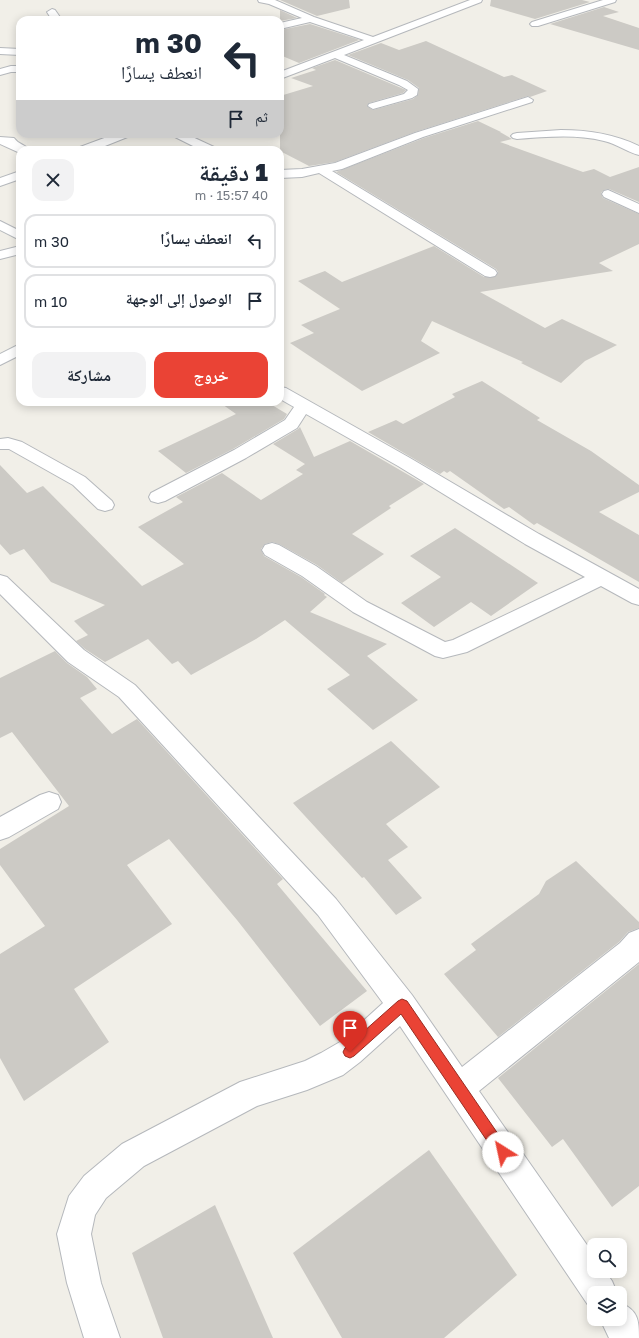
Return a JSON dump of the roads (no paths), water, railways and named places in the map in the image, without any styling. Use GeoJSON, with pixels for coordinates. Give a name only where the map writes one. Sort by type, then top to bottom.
{"type":"FeatureCollection","features":[{"type":"Feature","properties":{"kind":"street"},"geometry":{"type":"LineString","coordinates":[[262,0],[272,2],[312,19],[372,40]]}},
{"type":"Feature","properties":{"kind":"street"},"geometry":{"type":"LineString","coordinates":[[284,74],[478,0]]}},
{"type":"Feature","properties":{"kind":"street"},"geometry":{"type":"LineString","coordinates":[[535,24],[612,0]]}},
{"type":"Feature","properties":{"kind":"street"},"geometry":{"type":"LineString","coordinates":[[284,25],[312,19]]}},
{"type":"Feature","properties":{"kind":"street"},"geometry":{"type":"LineString","coordinates":[[0,51],[16,52]]}},
{"type":"Feature","properties":{"kind":"street"},"geometry":{"type":"LineString","coordinates":[[335,55],[403,83],[413,89],[413,93],[408,96],[373,106]]}},
{"type":"Feature","properties":{"kind":"street"},"geometry":{"type":"LineString","coordinates":[[0,72],[16,69]]}},
{"type":"Feature","properties":{"kind":"street"},"geometry":{"type":"LineString","coordinates":[[284,174],[322,170],[338,166],[439,129],[528,100]]}},
{"type":"Feature","properties":{"kind":"street"},"geometry":{"type":"LineString","coordinates":[[517,136],[570,134],[604,137],[618,141],[639,151]]}},
{"type":"Feature","properties":{"kind":"street"},"geometry":{"type":"LineString","coordinates":[[94,146],[116,138]]}},
{"type":"Feature","properties":{"kind":"street"},"geometry":{"type":"LineString","coordinates":[[185,138],[202,146]]}},
{"type":"Feature","properties":{"kind":"street"},"geometry":{"type":"LineString","coordinates":[[0,140],[6,142],[10,140],[11,144],[16,146]]}},
{"type":"Feature","properties":{"kind":"street"},"geometry":{"type":"LineString","coordinates":[[322,170],[490,273]]}},
{"type":"Feature","properties":{"kind":"street"},"geometry":{"type":"LineString","coordinates":[[0,182],[16,176]]}},
{"type":"Feature","properties":{"kind":"street"},"geometry":{"type":"LineString","coordinates":[[608,194],[639,210]]}},
{"type":"Feature","properties":{"kind":"street"},"geometry":{"type":"LineString","coordinates":[[0,225],[16,234]]}},
{"type":"Feature","properties":{"kind":"street"},"geometry":{"type":"LineString","coordinates":[[0,255],[16,251]]}},
{"type":"Feature","properties":{"kind":"street"},"geometry":{"type":"LineString","coordinates":[[0,360],[16,351]]}},
{"type":"Feature","properties":{"kind":"street"},"geometry":{"type":"LineString","coordinates":[[284,394],[404,462],[600,578],[639,598]]}},
{"type":"Feature","properties":{"kind":"street"},"geometry":{"type":"LineString","coordinates":[[158,497],[240,454],[291,424],[303,406]]}},
{"type":"Feature","properties":{"kind":"street"},"geometry":{"type":"LineString","coordinates":[[0,444],[7,442],[13,443],[21,449],[79,481],[104,505]]}},
{"type":"Feature","properties":{"kind":"street"},"geometry":{"type":"LineString","coordinates":[[272,550],[309,571],[360,607],[443,650],[466,643],[600,578]]}},
{"type":"Feature","properties":{"kind":"street"},"geometry":{"type":"LineString","coordinates":[[0,582],[76,656],[127,691],[327,908],[402,1005],[595,1286]]}},
{"type":"Feature","properties":{"kind":"street"},"geometry":{"type":"LineString","coordinates":[[0,829],[49,802]]}},
{"type":"Feature","properties":{"kind":"street"},"geometry":{"type":"LineString","coordinates":[[459,1088],[630,952],[639,942]]}},
{"type":"Feature","properties":{"kind":"street"},"geometry":{"type":"LineString","coordinates":[[102,1338],[84,1283],[74,1234],[82,1208],[95,1187],[133,1155],[252,1092],[307,1075],[332,1064],[350,1052],[402,1005]]}},
{"type":"Feature","properties":{"kind":"street"},"geometry":{"type":"LineString","coordinates":[[622,1326],[630,1338]]}}]}
